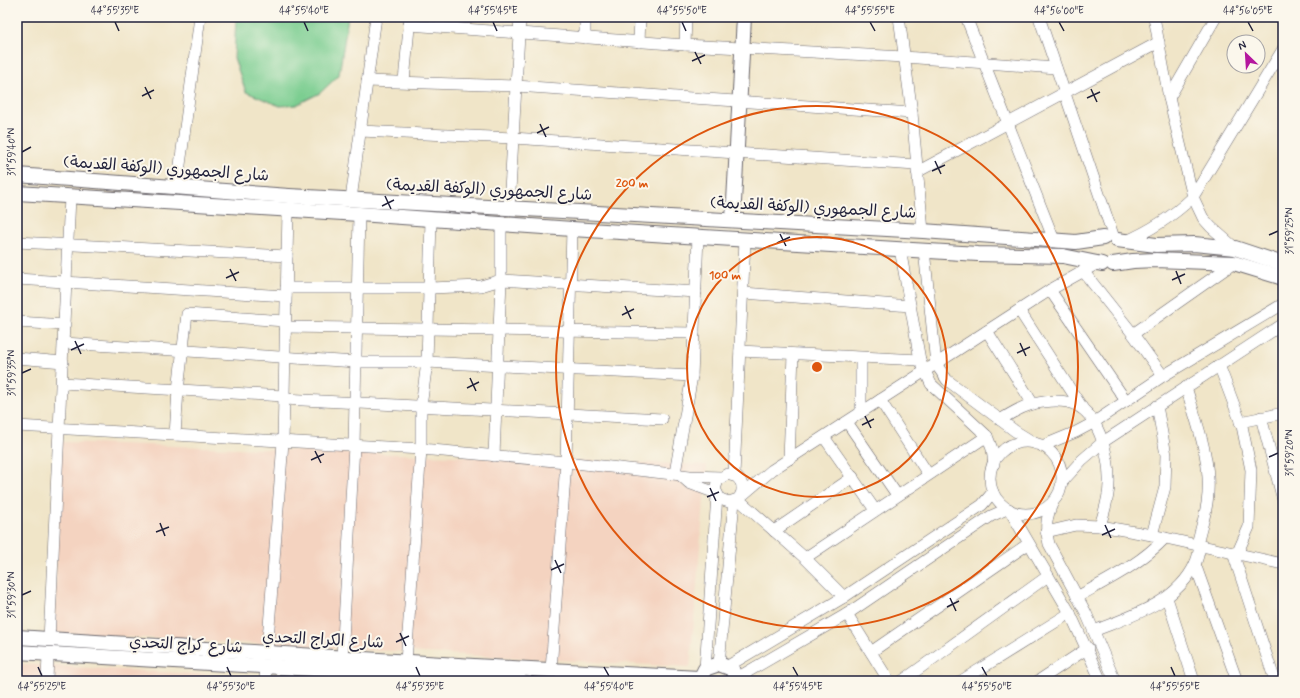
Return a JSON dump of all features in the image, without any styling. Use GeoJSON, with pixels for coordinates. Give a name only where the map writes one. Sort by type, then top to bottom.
{"type":"FeatureCollection","features":[{"type":"Feature","properties":{"kind":"main road"},"geometry":{"type":"LineString","coordinates":[[733,220],[744,49],[744,17]]}},
{"type":"Feature","properties":{"kind":"main road","name":"شارع الجمهوري (الوكفة القديمة)"},"geometry":{"type":"LineString","coordinates":[[17,175],[351,199],[923,231],[1076,242],[1116,240],[1235,248],[1283,264]]}},
{"type":"Feature","properties":{"kind":"main road"},"geometry":{"type":"LineString","coordinates":[[24,193],[32,176]]}},
{"type":"Feature","properties":{"kind":"main road"},"geometry":{"type":"LineString","coordinates":[[160,203],[162,186]]}},
{"type":"Feature","properties":{"kind":"main road","name":"شارع الجمهوري (الوكفة القديمة)"},"geometry":{"type":"LineString","coordinates":[[24,193],[70,198],[359,214],[572,230],[900,249],[1063,256],[1103,263],[1156,260],[1234,264],[1283,278]]}},
{"type":"Feature","properties":{"kind":"main road"},"geometry":{"type":"LineString","coordinates":[[678,236],[679,217]]}},
{"type":"Feature","properties":{"kind":"main road"},"geometry":{"type":"LineString","coordinates":[[767,241],[769,223]]}},
{"type":"Feature","properties":{"kind":"main road"},"geometry":{"type":"LineString","coordinates":[[1116,240],[1122,252],[1121,257],[1103,263],[1095,256],[1094,250],[1099,241],[1116,240]]}},
{"type":"Feature","properties":{"kind":"main road","name":"شارع الكراج التحدي"},"geometry":{"type":"LineString","coordinates":[[17,638],[267,660]]}},
{"type":"Feature","properties":{"kind":"main road","name":"شارع كراج التحدي"},"geometry":{"type":"LineString","coordinates":[[17,652],[267,660],[338,670],[405,672],[473,680],[521,681]]}},
{"type":"Feature","properties":{"kind":"main road"},"geometry":{"type":"LineString","coordinates":[[405,672],[551,670],[701,676],[724,665],[732,670],[737,680]]}},
{"type":"Feature","properties":{"kind":"street"},"geometry":{"type":"LineString","coordinates":[[177,187],[200,17]]}},
{"type":"Feature","properties":{"kind":"street"},"geometry":{"type":"LineString","coordinates":[[351,199],[376,17]]}},
{"type":"Feature","properties":{"kind":"street"},"geometry":{"type":"LineString","coordinates":[[509,208],[520,17]]}},
{"type":"Feature","properties":{"kind":"street"},"geometry":{"type":"LineString","coordinates":[[585,17],[585,38]]}},
{"type":"Feature","properties":{"kind":"street"},"geometry":{"type":"LineString","coordinates":[[640,17],[640,42]]}},
{"type":"Feature","properties":{"kind":"street"},"geometry":{"type":"LineString","coordinates":[[685,45],[686,17]]}},
{"type":"Feature","properties":{"kind":"street"},"geometry":{"type":"LineString","coordinates":[[899,17],[912,113],[923,231]]}},
{"type":"Feature","properties":{"kind":"street"},"geometry":{"type":"LineString","coordinates":[[966,17],[1006,123],[1054,240]]}},
{"type":"Feature","properties":{"kind":"street"},"geometry":{"type":"LineString","coordinates":[[1039,17],[1116,240],[1135,237],[1176,213],[1192,197],[1278,64],[1283,49]]}},
{"type":"Feature","properties":{"kind":"street"},"geometry":{"type":"LineString","coordinates":[[1154,17],[1169,98],[1192,197],[1203,218],[1235,248]]}},
{"type":"Feature","properties":{"kind":"street"},"geometry":{"type":"LineString","coordinates":[[1169,98],[1216,17]]}},
{"type":"Feature","properties":{"kind":"street"},"geometry":{"type":"LineString","coordinates":[[404,81],[410,21],[519,33],[585,38],[744,49],[983,62],[1056,68]]}},
{"type":"Feature","properties":{"kind":"street"},"geometry":{"type":"LineString","coordinates":[[360,131],[513,138],[737,153],[916,168],[1006,123],[1159,42]]}},
{"type":"Feature","properties":{"kind":"street"},"geometry":{"type":"LineString","coordinates":[[367,81],[404,81],[516,86],[912,113]]}},
{"type":"Feature","properties":{"kind":"street"},"geometry":{"type":"LineString","coordinates":[[49,640],[70,198]]}},
{"type":"Feature","properties":{"kind":"street"},"geometry":{"type":"LineString","coordinates":[[265,681],[283,442],[288,211]]}},
{"type":"Feature","properties":{"kind":"street"},"geometry":{"type":"LineString","coordinates":[[338,670],[354,446],[359,214]]}},
{"type":"Feature","properties":{"kind":"street"},"geometry":{"type":"LineString","coordinates":[[405,672],[421,449],[421,407],[427,362],[431,220]]}},
{"type":"Feature","properties":{"kind":"street"},"geometry":{"type":"LineString","coordinates":[[494,456],[501,280],[501,225]]}},
{"type":"Feature","properties":{"kind":"street"},"geometry":{"type":"LineString","coordinates":[[551,670],[566,462],[572,230]]}},
{"type":"Feature","properties":{"kind":"street"},"geometry":{"type":"LineString","coordinates":[[677,474],[692,376],[698,237]]}},
{"type":"Feature","properties":{"kind":"street"},"geometry":{"type":"LineString","coordinates":[[724,665],[737,499],[743,488],[740,480],[736,476],[745,240]]}},
{"type":"Feature","properties":{"kind":"street"},"geometry":{"type":"LineString","coordinates":[[17,242],[287,256]]}},
{"type":"Feature","properties":{"kind":"street"},"geometry":{"type":"LineString","coordinates":[[900,249],[920,360],[924,372],[931,384],[987,436],[992,449],[994,464]]}},
{"type":"Feature","properties":{"kind":"street"},"geometry":{"type":"LineString","coordinates":[[924,250],[936,364],[947,380],[1000,420],[1054,455],[1058,461],[1061,468],[1061,489],[1048,513],[1046,532],[1058,565],[1094,631],[1115,681]]}},
{"type":"Feature","properties":{"kind":"street"},"geometry":{"type":"LineString","coordinates":[[677,474],[689,483],[717,494],[724,501],[737,499],[772,470],[1018,310],[1083,271],[1103,263]]}},
{"type":"Feature","properties":{"kind":"street"},"geometry":{"type":"LineString","coordinates":[[1133,334],[1234,264]]}},
{"type":"Feature","properties":{"kind":"street"},"geometry":{"type":"LineString","coordinates":[[1083,271],[1133,334],[1163,376]]}},
{"type":"Feature","properties":{"kind":"street"},"geometry":{"type":"LineString","coordinates":[[17,279],[286,292],[481,286],[501,280],[696,292]]}},
{"type":"Feature","properties":{"kind":"street"},"geometry":{"type":"LineString","coordinates":[[1050,290],[1126,401]]}},
{"type":"Feature","properties":{"kind":"street"},"geometry":{"type":"LineString","coordinates":[[744,294],[910,306]]}},
{"type":"Feature","properties":{"kind":"street"},"geometry":{"type":"LineString","coordinates":[[1054,502],[1035,513],[1021,514],[1008,509],[1002,504],[993,492],[990,478],[994,464],[1002,452],[1021,443],[1039,445],[1076,432],[1093,423],[1163,376],[1283,304]]}},
{"type":"Feature","properties":{"kind":"street"},"geometry":{"type":"LineString","coordinates":[[1018,310],[1093,423],[1103,442],[1108,462],[1109,484],[1106,505],[1100,526]]}},
{"type":"Feature","properties":{"kind":"street"},"geometry":{"type":"LineString","coordinates":[[175,435],[186,314],[285,324],[357,328],[694,333]]}},
{"type":"Feature","properties":{"kind":"street"},"geometry":{"type":"LineString","coordinates":[[17,322],[65,325]]}},
{"type":"Feature","properties":{"kind":"street"},"geometry":{"type":"LineString","coordinates":[[1062,482],[1082,460],[1103,442],[1283,324]]}},
{"type":"Feature","properties":{"kind":"street"},"geometry":{"type":"LineString","coordinates":[[987,331],[1033,404]]}},
{"type":"Feature","properties":{"kind":"street"},"geometry":{"type":"LineString","coordinates":[[64,343],[356,362],[427,362],[692,376]]}},
{"type":"Feature","properties":{"kind":"street"},"geometry":{"type":"LineString","coordinates":[[740,351],[920,360]]}},
{"type":"Feature","properties":{"kind":"street"},"geometry":{"type":"LineString","coordinates":[[789,459],[793,354]]}},
{"type":"Feature","properties":{"kind":"street"},"geometry":{"type":"LineString","coordinates":[[17,358],[63,362]]}},
{"type":"Feature","properties":{"kind":"street"},"geometry":{"type":"LineString","coordinates":[[861,358],[861,413]]}},
{"type":"Feature","properties":{"kind":"street"},"geometry":{"type":"LineString","coordinates":[[1219,365],[1240,422],[1251,470],[1249,528],[1235,554],[1275,681]]}},
{"type":"Feature","properties":{"kind":"street"},"geometry":{"type":"LineString","coordinates":[[62,383],[421,407],[568,413],[662,419]]}},
{"type":"Feature","properties":{"kind":"street"},"geometry":{"type":"LineString","coordinates":[[1094,631],[1132,616],[1167,598],[1182,583],[1195,564],[1207,503],[1207,475],[1204,445],[1186,387]]}},
{"type":"Feature","properties":{"kind":"street"},"geometry":{"type":"LineString","coordinates":[[880,400],[928,474]]}},
{"type":"Feature","properties":{"kind":"street"},"geometry":{"type":"LineString","coordinates":[[1000,420],[1033,404],[1059,401],[1075,404],[1084,410]]}},
{"type":"Feature","properties":{"kind":"street"},"geometry":{"type":"LineString","coordinates":[[1152,535],[1165,487],[1166,455],[1157,406]]}},
{"type":"Feature","properties":{"kind":"street"},"geometry":{"type":"LineString","coordinates":[[1240,422],[1283,413]]}},
{"type":"Feature","properties":{"kind":"street"},"geometry":{"type":"LineString","coordinates":[[1261,417],[1283,500]]}},
{"type":"Feature","properties":{"kind":"street"},"geometry":{"type":"LineString","coordinates":[[847,422],[897,495]]}},
{"type":"Feature","properties":{"kind":"street"},"geometry":{"type":"LineString","coordinates":[[17,426],[421,449],[720,477],[727,474],[736,476],[758,475],[772,470]]}},
{"type":"Feature","properties":{"kind":"street"},"geometry":{"type":"LineString","coordinates":[[824,436],[876,510]]}},
{"type":"Feature","properties":{"kind":"street"},"geometry":{"type":"LineString","coordinates":[[805,558],[928,474],[987,436]]}},
{"type":"Feature","properties":{"kind":"street"},"geometry":{"type":"LineString","coordinates":[[701,676],[717,494],[716,483],[720,477]]}},
{"type":"Feature","properties":{"kind":"street"},"geometry":{"type":"LineString","coordinates":[[774,531],[853,477]]}},
{"type":"Feature","properties":{"kind":"street"},"geometry":{"type":"LineString","coordinates":[[724,665],[844,597],[982,505],[993,492]]}},
{"type":"Feature","properties":{"kind":"street"},"geometry":{"type":"LineString","coordinates":[[737,499],[805,558],[844,597]]}},
{"type":"Feature","properties":{"kind":"street"},"geometry":{"type":"LineString","coordinates":[[1008,509],[1070,613],[1088,648],[1101,681]]}},
{"type":"Feature","properties":{"kind":"street"},"geometry":{"type":"LineString","coordinates":[[737,680],[847,614],[991,516],[1008,509]]}},
{"type":"Feature","properties":{"kind":"street"},"geometry":{"type":"LineString","coordinates":[[1046,532],[1076,526],[1100,526],[1152,535],[1283,565]]}},
{"type":"Feature","properties":{"kind":"street"},"geometry":{"type":"LineString","coordinates":[[1076,597],[1134,565],[1150,554],[1165,538]]}},
{"type":"Feature","properties":{"kind":"street"},"geometry":{"type":"LineString","coordinates":[[871,652],[1028,544]]}},
{"type":"Feature","properties":{"kind":"street"},"geometry":{"type":"LineString","coordinates":[[1195,564],[1237,681]]}},
{"type":"Feature","properties":{"kind":"street"},"geometry":{"type":"LineString","coordinates":[[902,681],[1048,576]]}},
{"type":"Feature","properties":{"kind":"street"},"geometry":{"type":"LineString","coordinates":[[1167,598],[1194,681]]}},
{"type":"Feature","properties":{"kind":"street"},"geometry":{"type":"LineString","coordinates":[[962,681],[1070,613]]}},
{"type":"Feature","properties":{"kind":"street"},"geometry":{"type":"LineString","coordinates":[[847,614],[889,681]]}},
{"type":"Feature","properties":{"kind":"street"},"geometry":{"type":"LineString","coordinates":[[1038,681],[1088,648]]}},
{"type":"Feature","properties":{"kind":"street"},"geometry":{"type":"LineString","coordinates":[[47,681],[48,654]]}},
{"type":"Feature","properties":{"kind":"shaded area"},"geometry":{"type":"Polygon","coordinates":[[[61,442],[707,465],[690,667],[54,633],[61,442]]]}},
{"type":"Feature","properties":{"kind":"shaded area"},"geometry":{"type":"Polygon","coordinates":[[[17,664],[318,681],[17,681],[17,664]]]}},
{"type":"Feature","properties":{"kind":"green space"},"geometry":{"type":"Polygon","coordinates":[[[236,17],[348,17],[339,75],[320,93],[296,105],[280,106],[246,92],[234,58],[236,17]]]}}]}
